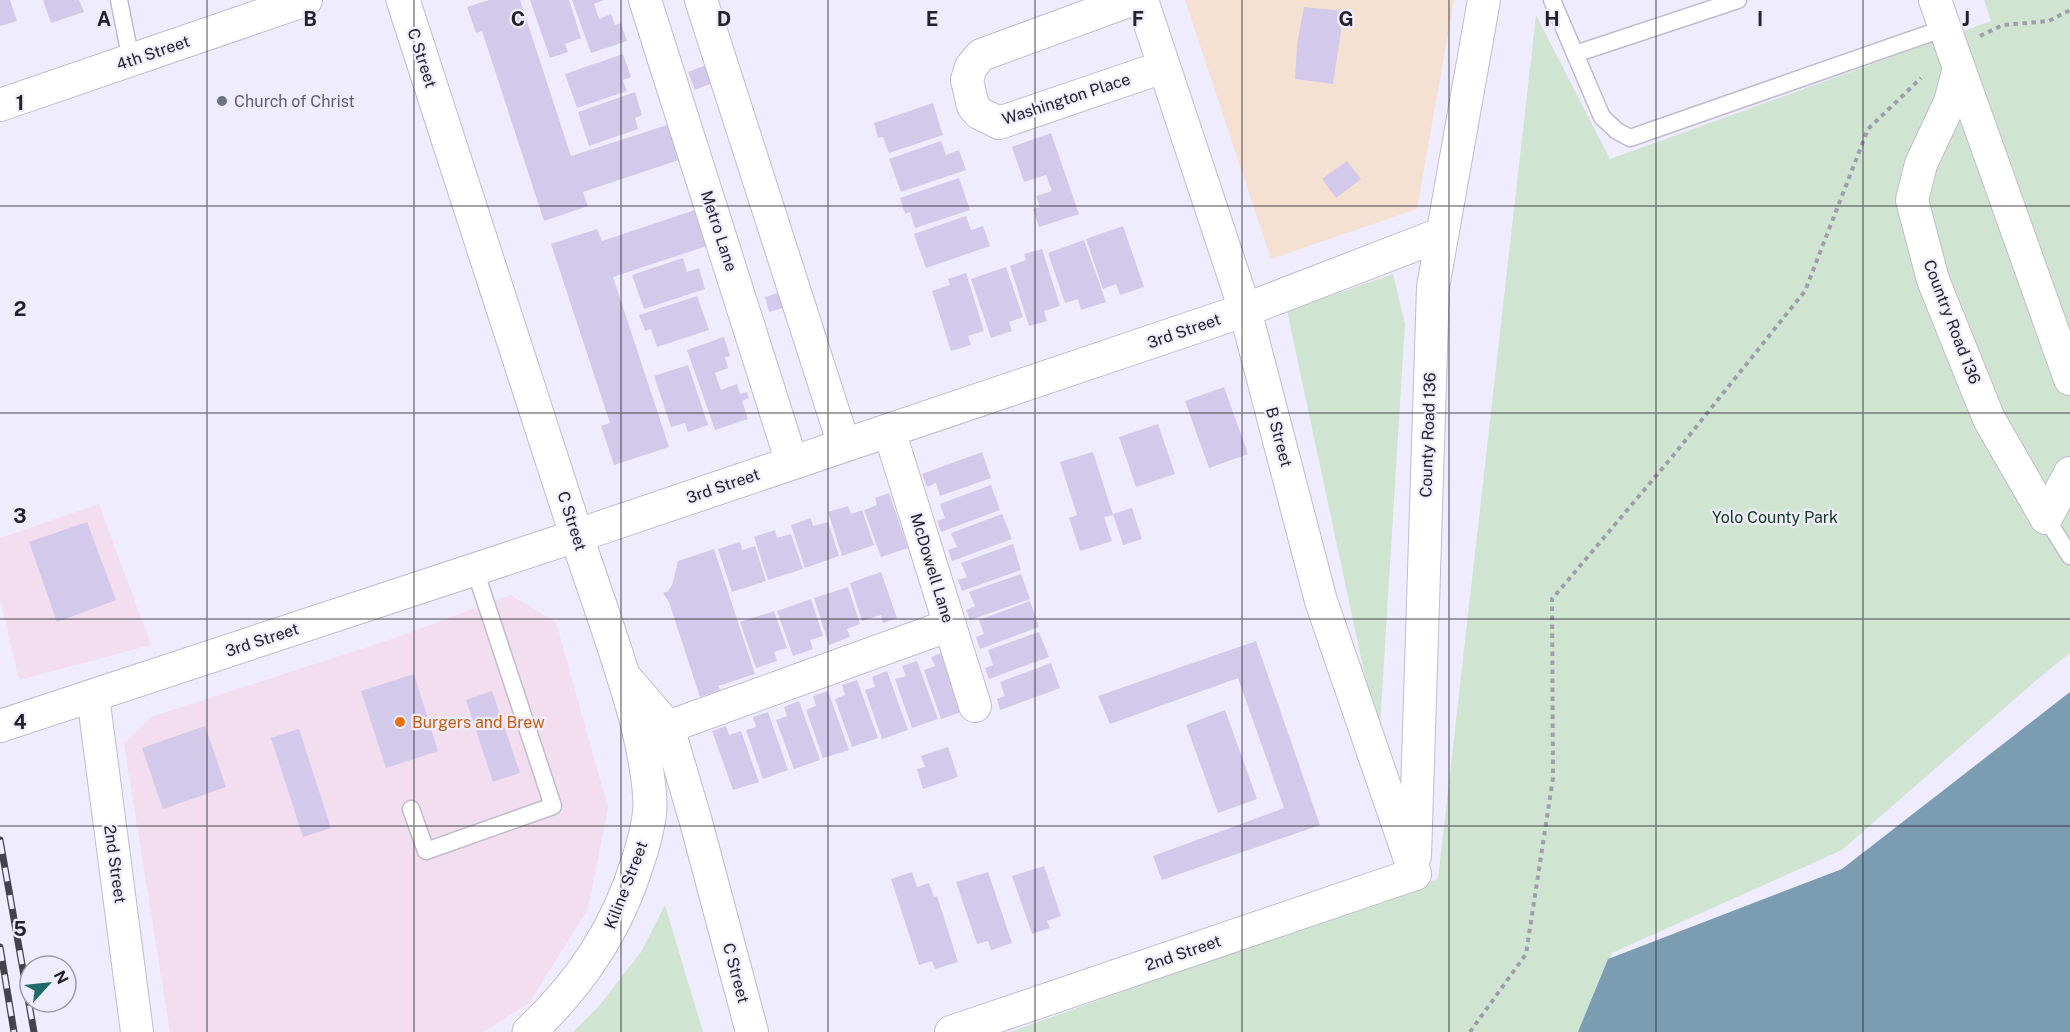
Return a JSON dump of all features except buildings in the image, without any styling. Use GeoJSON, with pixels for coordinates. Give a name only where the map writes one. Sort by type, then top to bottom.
{"type":"FeatureCollection","features":[{"type":"Feature","properties":{"kind":"main road","name":"C Street"},"geometry":{"type":"LineString","coordinates":[[403,0],[576,536],[625,677]]}},
{"type":"Feature","properties":{"kind":"main road","name":"3rd Street"},"geometry":{"type":"LineString","coordinates":[[576,536],[1245,310],[1442,234]]}},
{"type":"Feature","properties":{"kind":"main road","name":"Kiline Street"},"geometry":{"type":"LineString","coordinates":[[529,1032],[550,1013],[592,961],[625,897],[648,826],[650,804],[648,777],[625,677]]}},
{"type":"Feature","properties":{"kind":"street","name":"4th Street"},"geometry":{"type":"LineString","coordinates":[[0,105],[306,0]]}},
{"type":"Feature","properties":{"kind":"street","name":"Metro Lane"},"geometry":{"type":"LineString","coordinates":[[645,0],[792,463]]}},
{"type":"Feature","properties":{"kind":"street"},"geometry":{"type":"LineString","coordinates":[[701,0],[844,445]]}},
{"type":"Feature","properties":{"kind":"street","name":"Washington Place"},"geometry":{"type":"LineString","coordinates":[[1131,0],[981,54],[971,67],[967,80],[973,106],[979,113],[999,123],[1163,67]]}},
{"type":"Feature","properties":{"kind":"street","name":"B Street"},"geometry":{"type":"LineString","coordinates":[[1142,0],[1245,310],[1321,601],[1414,874]]}},
{"type":"Feature","properties":{"kind":"street","name":"County Road 136"},"geometry":{"type":"LineString","coordinates":[[1414,874],[1433,286],[1484,0]]}},
{"type":"Feature","properties":{"kind":"street"},"geometry":{"type":"LineString","coordinates":[[1948,36],[2070,379]]}},
{"type":"Feature","properties":{"kind":"street","name":"Country Road 136"},"geometry":{"type":"LineString","coordinates":[[1948,36],[1950,102],[1921,164],[1912,200],[1933,280],[1989,419],[2046,518]]}},
{"type":"Feature","properties":{"kind":"street","name":"McDowell Lane"},"geometry":{"type":"LineString","coordinates":[[889,430],[975,706]]}},
{"type":"Feature","properties":{"kind":"street"},"geometry":{"type":"LineString","coordinates":[[2046,518],[2070,473]]}},
{"type":"Feature","properties":{"kind":"street","name":"3rd Street"},"geometry":{"type":"LineString","coordinates":[[0,726],[576,536]]}},
{"type":"Feature","properties":{"kind":"street"},"geometry":{"type":"LineString","coordinates":[[668,727],[950,625]]}},
{"type":"Feature","properties":{"kind":"street","name":"C Street"},"geometry":{"type":"LineString","coordinates":[[625,677],[668,727],[752,1032]]}},
{"type":"Feature","properties":{"kind":"street","name":"2nd Street"},"geometry":{"type":"LineString","coordinates":[[93,696],[137,1032]]}},
{"type":"Feature","properties":{"kind":"street","name":"2nd Street"},"geometry":{"type":"LineString","coordinates":[[951,1032],[1414,874]]}},
{"type":"Feature","properties":{"kind":"lane"},"geometry":{"type":"LineString","coordinates":[[119,0],[130,61]]}},
{"type":"Feature","properties":{"kind":"lane"},"geometry":{"type":"LineString","coordinates":[[1552,0],[1602,117],[1617,131],[1630,138],[1948,36]]}},
{"type":"Feature","properties":{"kind":"lane"},"geometry":{"type":"LineString","coordinates":[[1575,54],[1738,0]]}},
{"type":"Feature","properties":{"kind":"lane"},"geometry":{"type":"LineString","coordinates":[[2046,518],[2070,556]]}},
{"type":"Feature","properties":{"kind":"lane"},"geometry":{"type":"LineString","coordinates":[[411,808],[426,850],[553,806],[475,570]]}},
{"type":"Feature","properties":{"kind":"path"},"geometry":{"type":"LineString","coordinates":[[1470,1032],[1526,954],[1554,778],[1552,599],[1672,457],[1805,291],[1868,129],[1948,36],[2003,25],[2049,21],[2070,10]]}},
{"type":"Feature","properties":{"kind":"shaded area"},"geometry":{"type":"Polygon","coordinates":[[[1185,0],[1454,0],[1417,209],[1271,259],[1185,0]]]}},
{"type":"Feature","properties":{"kind":"shaded area"},"geometry":{"type":"Polygon","coordinates":[[[99,504],[151,645],[19,680],[0,598],[0,538],[99,504]]]}},
{"type":"Feature","properties":{"kind":"shaded area"},"geometry":{"type":"Polygon","coordinates":[[[510,595],[556,622],[608,808],[588,909],[529,1003],[484,1032],[170,1032],[124,744],[151,717],[395,638],[510,595]]]}},
{"type":"Feature","properties":{"kind":"green space","name":"Yolo County Park"},"geometry":{"type":"Polygon","coordinates":[[[1984,0],[2070,0],[2070,653],[1842,850],[1612,953],[1580,1032],[1010,1032],[1438,879],[1536,15],[1610,159],[1991,21],[1984,0]]]}},
{"type":"Feature","properties":{"kind":"green space"},"geometry":{"type":"Polygon","coordinates":[[[1393,274],[1405,324],[1379,742],[1287,311],[1393,274]]]}},
{"type":"Feature","properties":{"kind":"green space"},"geometry":{"type":"Polygon","coordinates":[[[665,905],[703,1032],[573,1032],[599,1006],[641,952],[665,905]]]}},
{"type":"Feature","properties":{"kind":"water"},"geometry":{"type":"Polygon","coordinates":[[[2070,692],[2070,1032],[1578,1032],[1608,959],[1842,869],[2070,692]]]}},
{"type":"Feature","properties":{"kind":"railway"},"geometry":{"type":"LineString","coordinates":[[0,840],[34,1032]]}},
{"type":"Feature","properties":{"kind":"railway"},"geometry":{"type":"LineString","coordinates":[[0,947],[14,1032]]}},
{"type":"Feature","properties":{"kind":"place","name":"Church of Christ"},"geometry":{"type":"Point","coordinates":[222,101]}},
{"type":"Feature","properties":{"kind":"place","name":"Burgers and Brew"},"geometry":{"type":"Point","coordinates":[400,722]}}]}
